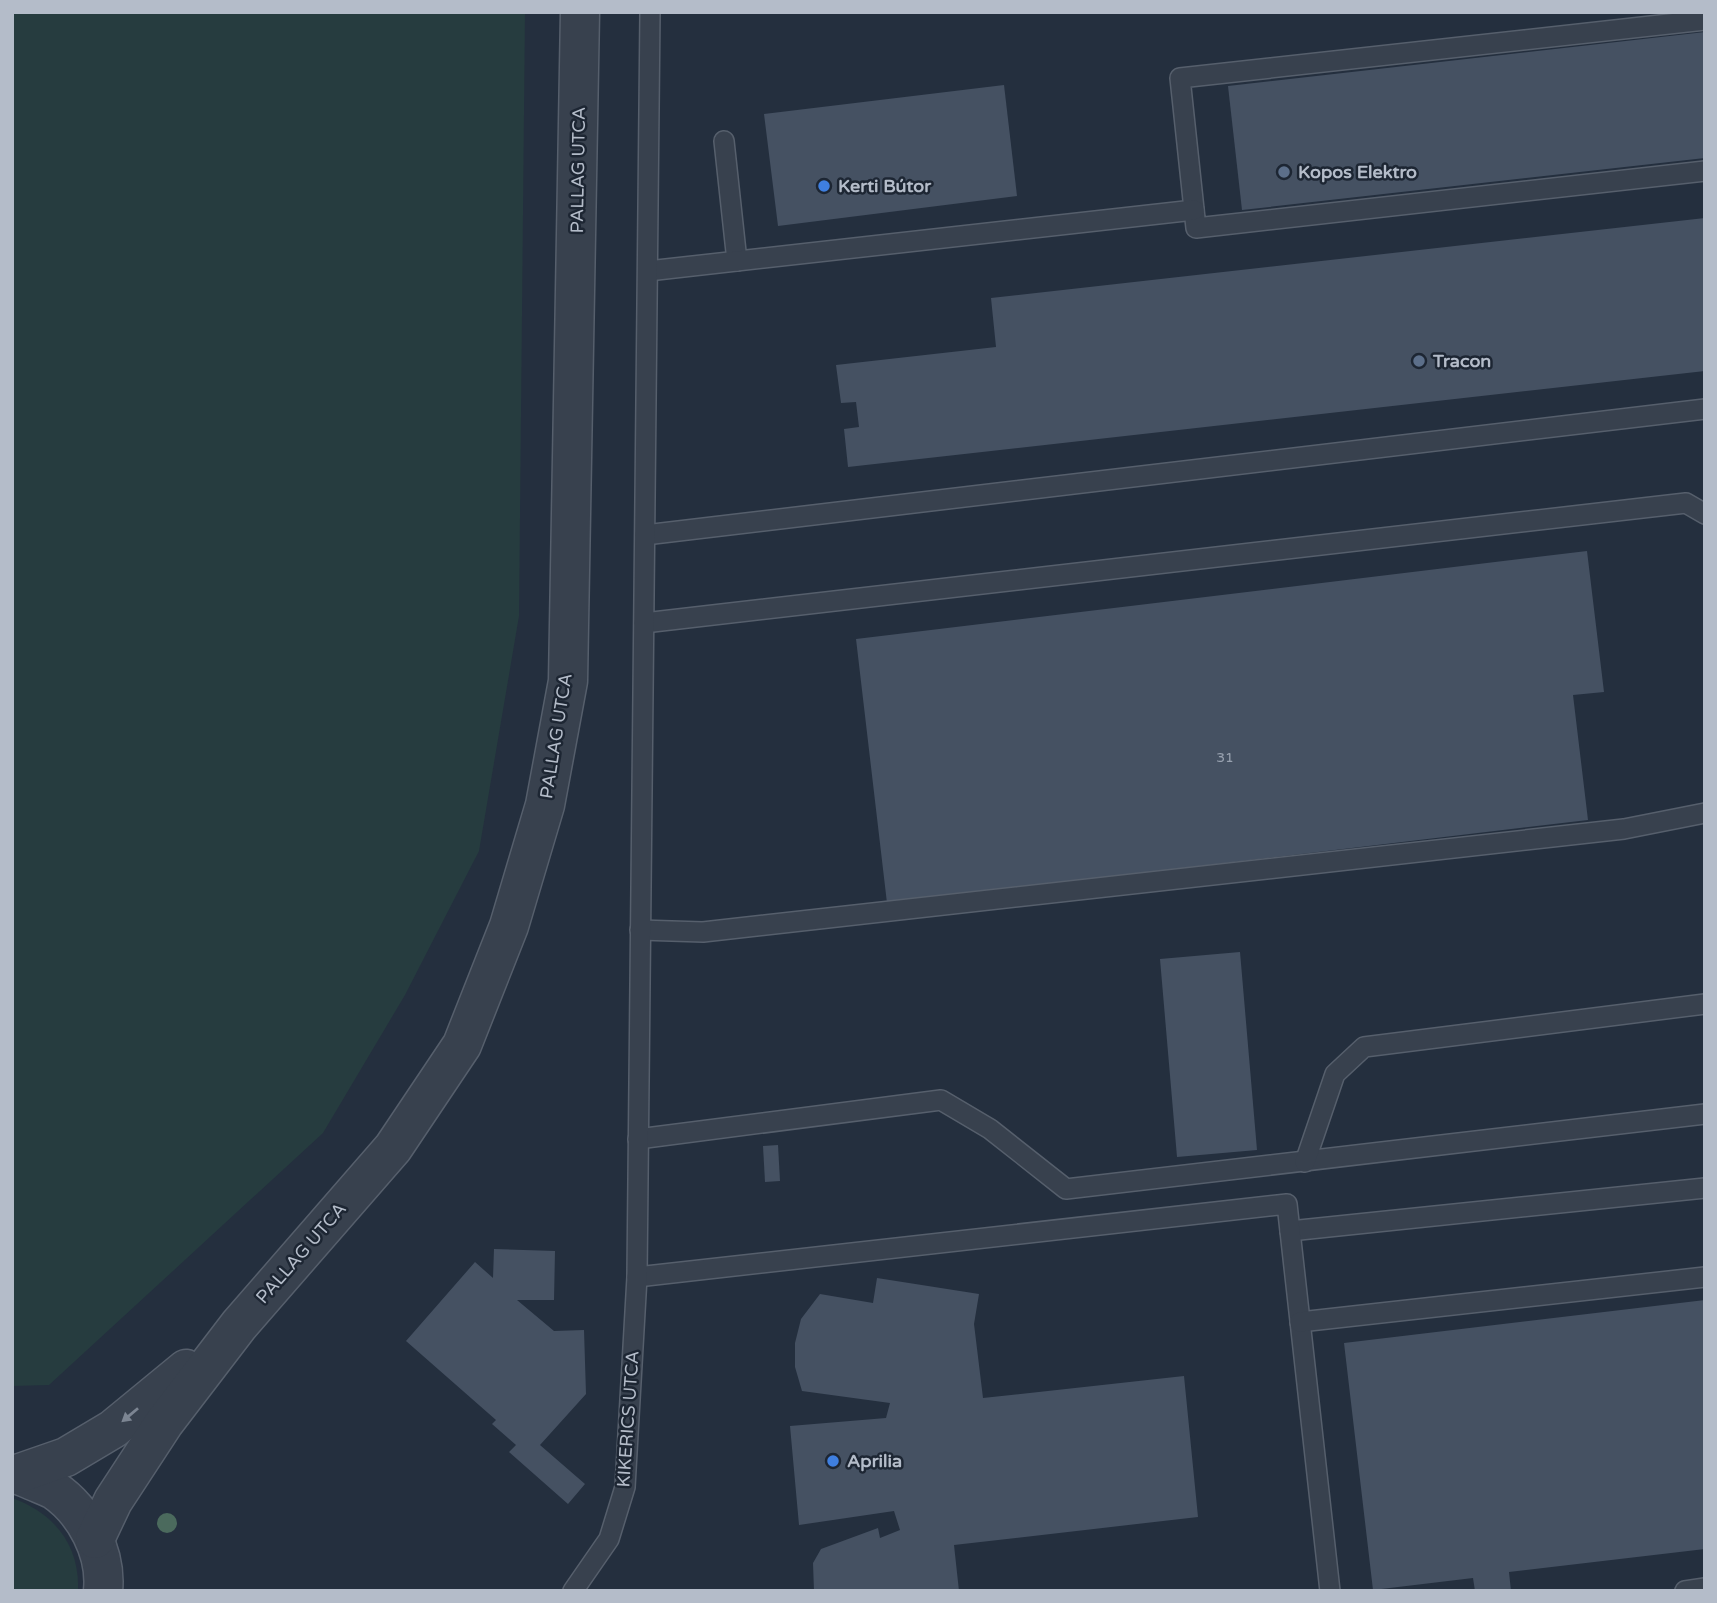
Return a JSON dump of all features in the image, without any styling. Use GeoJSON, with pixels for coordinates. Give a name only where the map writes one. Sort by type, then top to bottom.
{"type":"FeatureCollection","features":[{"type":"Feature","properties":{"kind":"street","name":"PALLAG UTCA"},"geometry":{"type":"LineString","coordinates":[[239,1325],[393,1147],[461,1045],[509,926],[545,805],[568,681],[580,12]]}},
{"type":"Feature","properties":{"kind":"street"},"geometry":{"type":"LineString","coordinates":[[15,1474],[66,1457],[113,1429],[239,1325]]}},
{"type":"Feature","properties":{"kind":"street"},"geometry":{"type":"LineString","coordinates":[[95,1539],[113,1501],[164,1423],[239,1325]]}},
{"type":"Feature","properties":{"kind":"street"},"geometry":{"type":"LineString","coordinates":[[15,1474],[54,1491],[83,1519],[95,1539],[112,1586]]}},
{"type":"Feature","properties":{"kind":"lane"},"geometry":{"type":"LineString","coordinates":[[650,12],[637,1277],[1287,1204],[1330,1591]]}},
{"type":"Feature","properties":{"kind":"lane"},"geometry":{"type":"LineString","coordinates":[[1705,20],[1180,78],[1196,228],[1705,171]]}},
{"type":"Feature","properties":{"kind":"lane"},"geometry":{"type":"LineString","coordinates":[[724,141],[737,261]]}},
{"type":"Feature","properties":{"kind":"lane"},"geometry":{"type":"LineString","coordinates":[[648,271],[1194,210]]}},
{"type":"Feature","properties":{"kind":"lane"},"geometry":{"type":"LineString","coordinates":[[645,535],[1705,409]]}},
{"type":"Feature","properties":{"kind":"lane"},"geometry":{"type":"LineString","coordinates":[[644,623],[1686,503],[1705,514]]}},
{"type":"Feature","properties":{"kind":"lane"},"geometry":{"type":"LineString","coordinates":[[640,930],[716,931],[1624,829],[1705,813]]}},
{"type":"Feature","properties":{"kind":"lane"},"geometry":{"type":"LineString","coordinates":[[1304,1161],[1335,1074],[1364,1047],[1705,1004]]}},
{"type":"Feature","properties":{"kind":"lane"},"geometry":{"type":"LineString","coordinates":[[638,1139],[941,1100],[990,1129],[1066,1189],[1705,1114]]}},
{"type":"Feature","properties":{"kind":"lane"},"geometry":{"type":"LineString","coordinates":[[1290,1231],[1705,1188]]}},
{"type":"Feature","properties":{"kind":"lane","name":"KIKERICS UTCA"},"geometry":{"type":"LineString","coordinates":[[573,1591],[609,1539],[625,1487],[637,1277]]}},
{"type":"Feature","properties":{"kind":"lane"},"geometry":{"type":"LineString","coordinates":[[1300,1322],[1705,1277]]}},
{"type":"Feature","properties":{"kind":"lane"},"geometry":{"type":"LineString","coordinates":[[1685,1591],[1705,1588]]}},
{"type":"Feature","properties":{"kind":"green space"},"geometry":{"type":"Polygon","coordinates":[[[12,12],[525,12],[519,616],[479,851],[405,995],[323,1133],[49,1385],[12,1386],[12,12]]]}},
{"type":"Feature","properties":{"kind":"green space"},"geometry":{"type":"Polygon","coordinates":[[[12,1498],[40,1512],[61,1533],[74,1559],[78,1591],[12,1591],[12,1498]]]}},
{"type":"Feature","properties":{"kind":"building"},"geometry":{"type":"Polygon","coordinates":[[[1705,32],[1705,158],[1242,210],[1228,86],[1705,32]]]}},
{"type":"Feature","properties":{"kind":"building"},"geometry":{"type":"Polygon","coordinates":[[[1004,85],[1017,196],[778,226],[764,114],[1004,85]]]}},
{"type":"Feature","properties":{"kind":"building"},"geometry":{"type":"Polygon","coordinates":[[[1705,218],[1705,371],[848,467],[844,429],[859,427],[856,402],[841,403],[836,365],[996,347],[991,298],[1705,218]]]}},
{"type":"Feature","properties":{"kind":"building"},"geometry":{"type":"Polygon","coordinates":[[[1587,551],[1604,692],[1573,695],[1588,820],[887,903],[856,639],[1587,551]]]}},
{"type":"Feature","properties":{"kind":"building"},"geometry":{"type":"Polygon","coordinates":[[[1240,952],[1257,1150],[1177,1157],[1160,959],[1240,952]]]}},
{"type":"Feature","properties":{"kind":"building"},"geometry":{"type":"Polygon","coordinates":[[[778,1145],[780,1181],[765,1182],[763,1146],[778,1145]]]}},
{"type":"Feature","properties":{"kind":"building"},"geometry":{"type":"Polygon","coordinates":[[[494,1249],[555,1251],[554,1300],[517,1300],[554,1331],[584,1330],[586,1394],[540,1445],[585,1484],[568,1504],[509,1452],[516,1445],[492,1424],[496,1420],[406,1341],[475,1262],[493,1278],[494,1249]]]}},
{"type":"Feature","properties":{"kind":"building"},"geometry":{"type":"Polygon","coordinates":[[[877,1278],[979,1294],[974,1324],[983,1398],[1184,1376],[1198,1517],[954,1545],[959,1591],[814,1591],[813,1563],[821,1549],[878,1528],[880,1538],[900,1530],[894,1511],[799,1525],[790,1426],[886,1418],[890,1403],[802,1391],[795,1367],[795,1343],[801,1319],[820,1294],[873,1303],[877,1278]]]}},
{"type":"Feature","properties":{"kind":"building"},"geometry":{"type":"Polygon","coordinates":[[[1705,1300],[1705,1549],[1509,1572],[1511,1591],[1475,1591],[1473,1578],[1373,1590],[1344,1343],[1705,1300]]]}},
{"type":"Feature","properties":{"kind":"place","name":"Kopos Elektro"},"geometry":{"type":"Point","coordinates":[1284,172]}},
{"type":"Feature","properties":{"kind":"place","name":"Kerti Bútor"},"geometry":{"type":"Point","coordinates":[824,186]}},
{"type":"Feature","properties":{"kind":"place","name":"Tracon"},"geometry":{"type":"Point","coordinates":[1419,361]}},
{"type":"Feature","properties":{"kind":"place","name":"Aprilia"},"geometry":{"type":"Point","coordinates":[833,1461]}}]}
